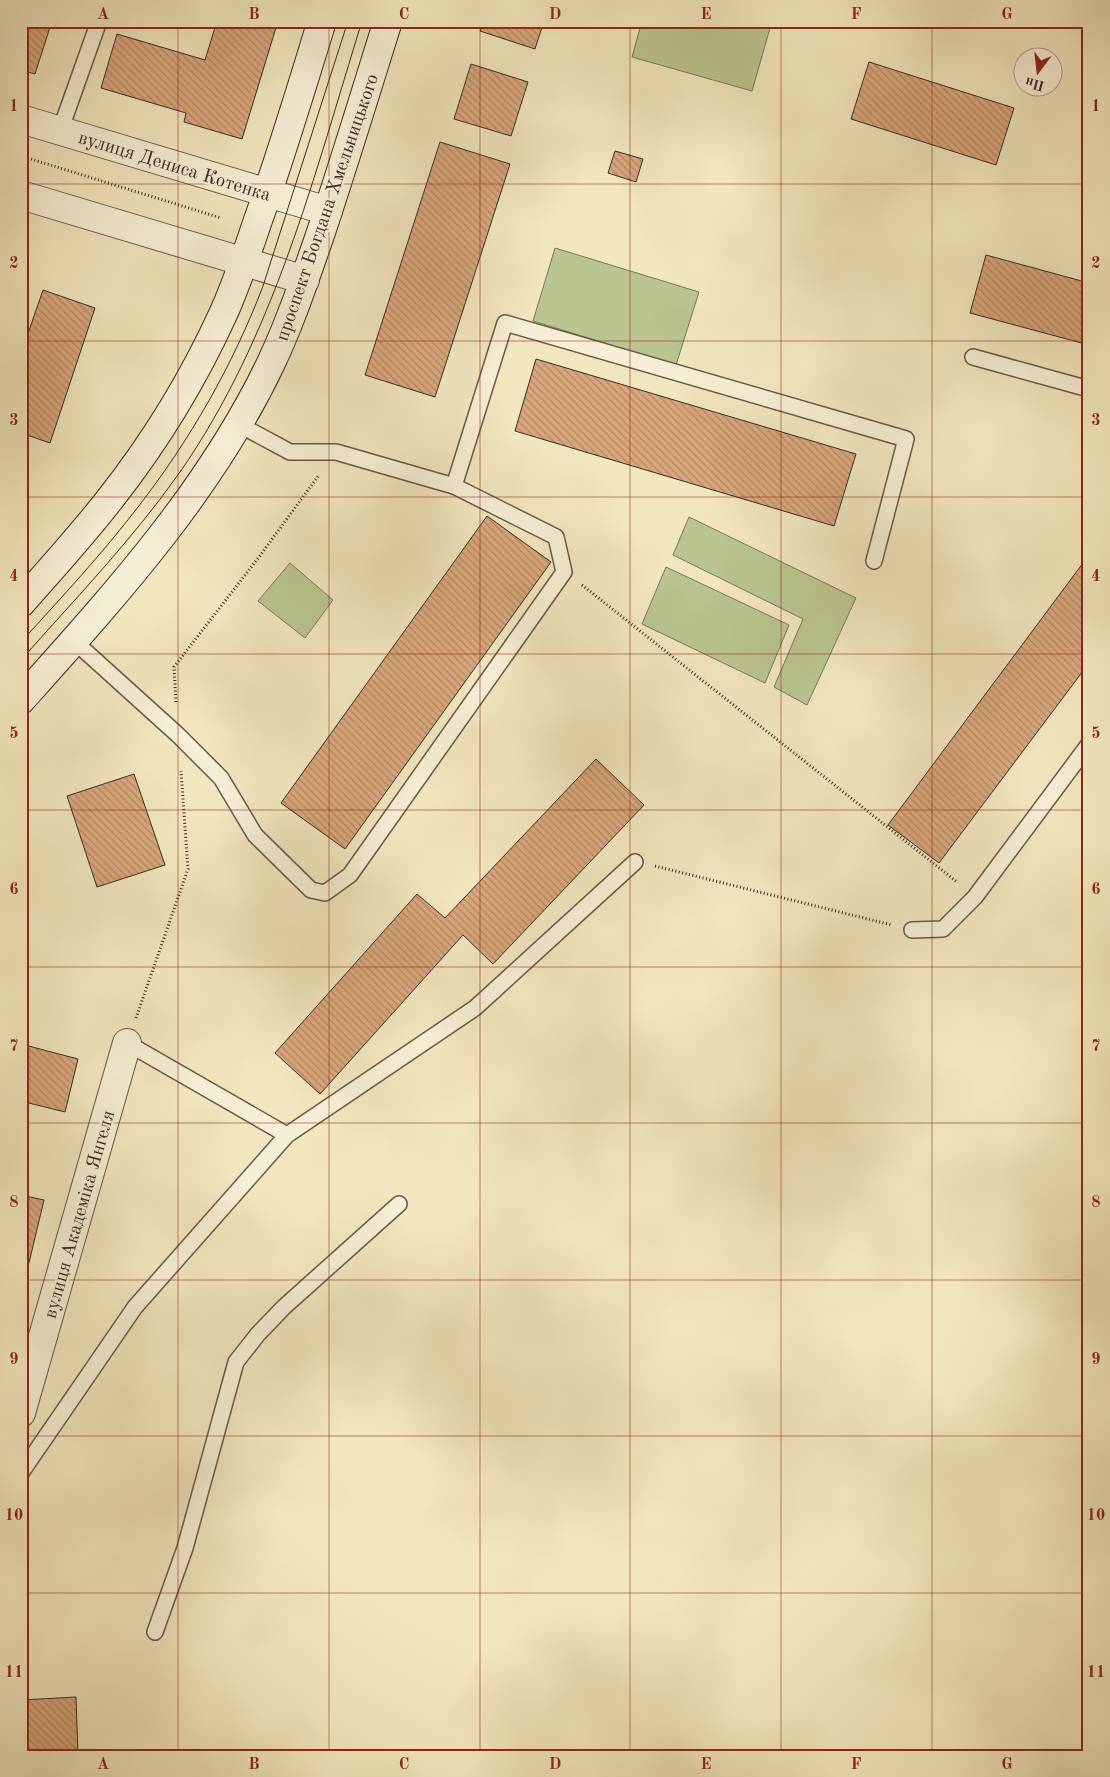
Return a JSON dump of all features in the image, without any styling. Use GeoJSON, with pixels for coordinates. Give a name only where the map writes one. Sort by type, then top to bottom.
{"type":"FeatureCollection","features":[{"type":"Feature","properties":{"kind":"main road"},"geometry":{"type":"LineString","coordinates":[[21,602],[69,549],[111,498],[162,424],[210,340],[233,290],[268,194],[322,21]]}},
{"type":"Feature","properties":{"kind":"main road","name":"проспект Богдана Хмельницького"},"geometry":{"type":"LineString","coordinates":[[21,700],[166,533],[238,424],[275,355],[305,280],[388,21]]}},
{"type":"Feature","properties":{"kind":"main road","name":"вулиця Дениса Котенка"},"geometry":{"type":"LineString","coordinates":[[21,119],[328,211]]}},
{"type":"Feature","properties":{"kind":"main road"},"geometry":{"type":"LineString","coordinates":[[21,195],[305,280]]}},
{"type":"Feature","properties":{"kind":"main road","name":"вулиця Академіка Янгеля"},"geometry":{"type":"LineString","coordinates":[[21,1414],[127,1043]]}},
{"type":"Feature","properties":{"kind":"lane"},"geometry":{"type":"LineString","coordinates":[[60,131],[99,21]]}},
{"type":"Feature","properties":{"kind":"lane"},"geometry":{"type":"LineString","coordinates":[[454,486],[505,323],[906,439],[874,561]]}},
{"type":"Feature","properties":{"kind":"lane"},"geometry":{"type":"LineString","coordinates":[[973,357],[1089,389]]}},
{"type":"Feature","properties":{"kind":"lane"},"geometry":{"type":"LineString","coordinates":[[74,641],[178,735],[220,778],[255,836],[311,890],[325,892],[350,875],[564,572],[556,537],[454,486],[336,452],[290,452],[238,424]]}},
{"type":"Feature","properties":{"kind":"lane"},"geometry":{"type":"LineString","coordinates":[[912,930],[943,929],[975,897],[1089,744]]}},
{"type":"Feature","properties":{"kind":"lane"},"geometry":{"type":"LineString","coordinates":[[21,1473],[135,1307],[288,1135],[475,1008],[635,862]]}},
{"type":"Feature","properties":{"kind":"lane"},"geometry":{"type":"LineString","coordinates":[[127,1043],[288,1135]]}},
{"type":"Feature","properties":{"kind":"lane"},"geometry":{"type":"LineString","coordinates":[[155,1632],[185,1548],[236,1362],[258,1334],[284,1307],[398,1204]]}},
{"type":"Feature","properties":{"kind":"path"},"geometry":{"type":"LineString","coordinates":[[21,156],[222,218]]}},
{"type":"Feature","properties":{"kind":"path"},"geometry":{"type":"LineString","coordinates":[[564,572],[975,897]]}},
{"type":"Feature","properties":{"kind":"path"},"geometry":{"type":"LineString","coordinates":[[635,862],[912,930]]}},
{"type":"Feature","properties":{"kind":"green space"},"geometry":{"type":"Polygon","coordinates":[[[642,21],[772,21],[752,91],[632,57],[642,21]]]}},
{"type":"Feature","properties":{"kind":"green space"},"geometry":{"type":"Polygon","coordinates":[[[555,248],[699,292],[676,365],[533,321],[555,248]]]}},
{"type":"Feature","properties":{"kind":"green space"},"geometry":{"type":"Polygon","coordinates":[[[689,517],[856,598],[807,705],[774,687],[803,619],[673,555],[689,517]]]}},
{"type":"Feature","properties":{"kind":"green space"},"geometry":{"type":"Polygon","coordinates":[[[290,563],[333,600],[305,638],[258,601],[290,563]]]}},
{"type":"Feature","properties":{"kind":"green space"},"geometry":{"type":"Polygon","coordinates":[[[666,567],[789,625],[765,683],[642,624],[666,567]]]}},
{"type":"Feature","properties":{"kind":"building"},"geometry":{"type":"Polygon","coordinates":[[[21,21],[52,21],[35,74],[21,70],[21,21]]]}},
{"type":"Feature","properties":{"kind":"building"},"geometry":{"type":"Polygon","coordinates":[[[217,21],[278,21],[242,139],[184,122],[186,113],[101,88],[117,34],[205,60],[217,21]]]}},
{"type":"Feature","properties":{"kind":"building"},"geometry":{"type":"Polygon","coordinates":[[[484,21],[544,21],[535,49],[480,31],[484,21]]]}},
{"type":"Feature","properties":{"kind":"building"},"geometry":{"type":"Polygon","coordinates":[[[869,62],[1014,108],[996,165],[851,119],[869,62]]]}},
{"type":"Feature","properties":{"kind":"building"},"geometry":{"type":"Polygon","coordinates":[[[471,64],[528,82],[511,136],[454,119],[471,64]]]}},
{"type":"Feature","properties":{"kind":"building"},"geometry":{"type":"Polygon","coordinates":[[[440,142],[510,164],[435,397],[365,375],[440,142]]]}},
{"type":"Feature","properties":{"kind":"building"},"geometry":{"type":"Polygon","coordinates":[[[615,151],[643,159],[636,182],[608,173],[615,151]]]}},
{"type":"Feature","properties":{"kind":"building"},"geometry":{"type":"Polygon","coordinates":[[[986,255],[1089,283],[1089,345],[970,313],[986,255]]]}},
{"type":"Feature","properties":{"kind":"building"},"geometry":{"type":"Polygon","coordinates":[[[43,290],[95,308],[50,443],[21,433],[21,354],[43,290]]]}},
{"type":"Feature","properties":{"kind":"building"},"geometry":{"type":"Polygon","coordinates":[[[536,359],[856,454],[834,526],[515,431],[536,359]]]}},
{"type":"Feature","properties":{"kind":"building"},"geometry":{"type":"Polygon","coordinates":[[[487,516],[551,562],[345,849],[281,803],[487,516]]]}},
{"type":"Feature","properties":{"kind":"building"},"geometry":{"type":"Polygon","coordinates":[[[1089,555],[1089,663],[939,863],[888,825],[1089,555]]]}},
{"type":"Feature","properties":{"kind":"building"},"geometry":{"type":"Polygon","coordinates":[[[596,759],[644,805],[493,964],[463,935],[320,1094],[275,1053],[417,894],[445,918],[596,759]]]}},
{"type":"Feature","properties":{"kind":"building"},"geometry":{"type":"Polygon","coordinates":[[[134,774],[165,865],[97,887],[67,796],[134,774]]]}},
{"type":"Feature","properties":{"kind":"building"},"geometry":{"type":"Polygon","coordinates":[[[21,1044],[78,1059],[65,1112],[21,1101],[21,1044]]]}},
{"type":"Feature","properties":{"kind":"building"},"geometry":{"type":"Polygon","coordinates":[[[21,1195],[44,1200],[27,1271],[21,1269],[21,1195]]]}},
{"type":"Feature","properties":{"kind":"building"},"geometry":{"type":"Polygon","coordinates":[[[76,1697],[78,1756],[21,1756],[21,1700],[76,1697]]]}},
{"type":"Feature","properties":{"kind":"tram line"},"geometry":{"type":"LineString","coordinates":[[21,642],[96,559],[157,482],[209,401],[224,373],[263,286],[348,21]]}},
{"type":"Feature","properties":{"kind":"tram line"},"geometry":{"type":"LineString","coordinates":[[21,660],[143,521],[180,472],[213,420],[241,366],[266,311],[288,254],[327,138],[362,21]]}}]}
